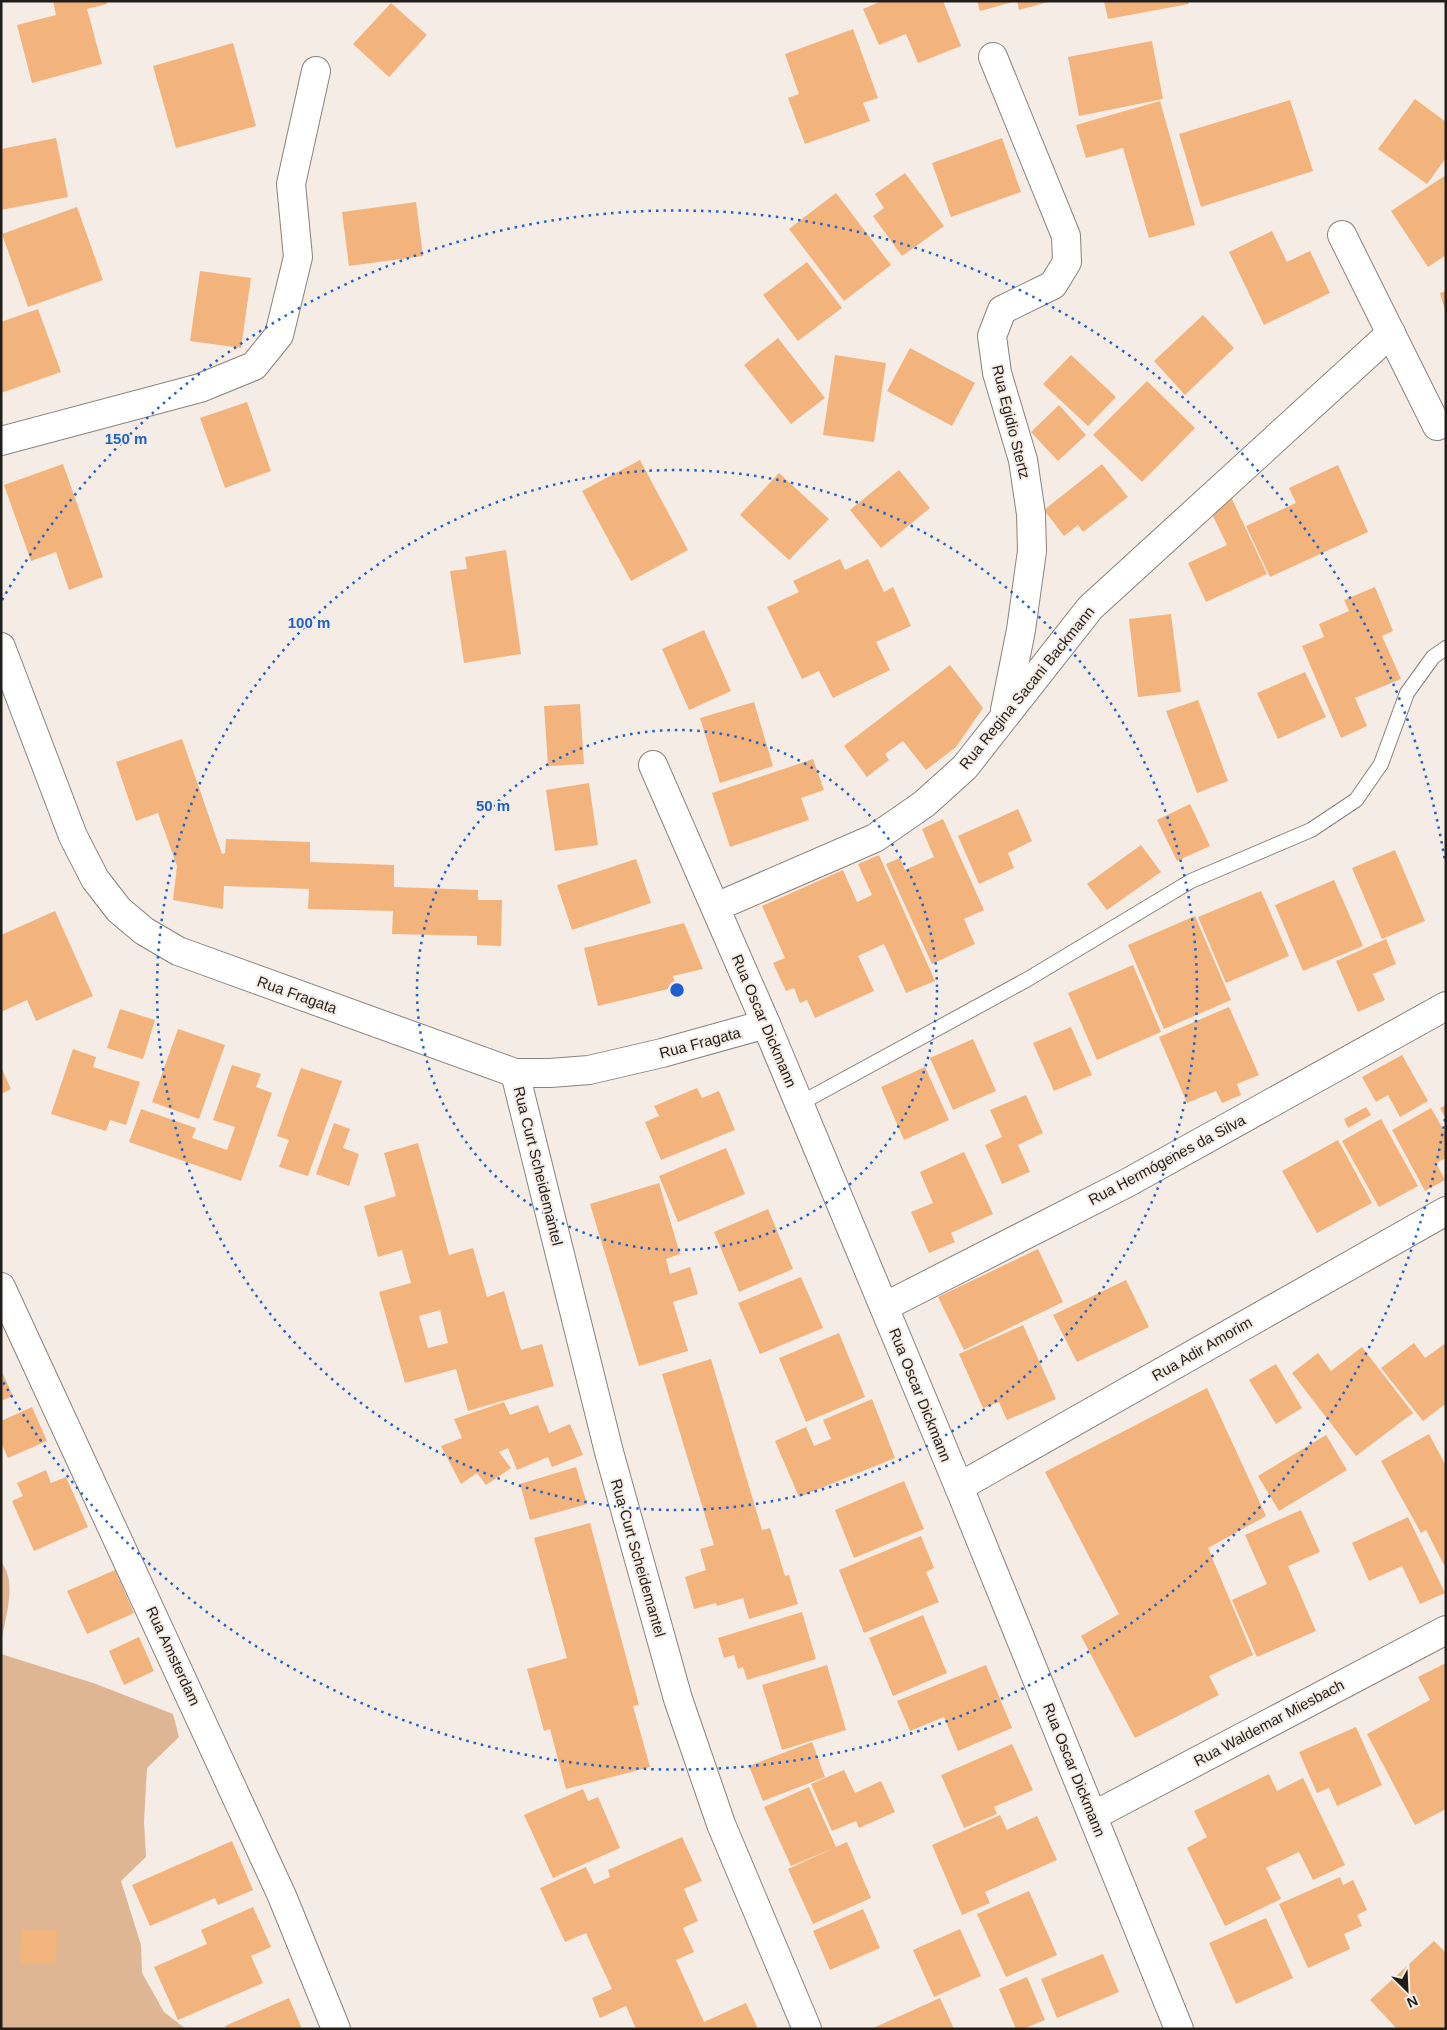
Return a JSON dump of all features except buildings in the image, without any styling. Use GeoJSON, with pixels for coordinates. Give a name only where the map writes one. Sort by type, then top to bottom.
{"type":"FeatureCollection","features":[{"type":"Feature","properties":{"kind":"street","name":"Rua Egidio Stertz"},"geometry":{"type":"LineString","coordinates":[[993,57],[1066,236],[1067,262],[1053,285],[1002,310],[992,336],[997,373],[1023,460],[1031,514],[1032,551],[1021,630],[1004,717]]}},
{"type":"Feature","properties":{"kind":"street"},"geometry":{"type":"LineString","coordinates":[[1,440],[200,388],[254,366],[279,335],[298,257],[291,184],[316,72]]}},
{"type":"Feature","properties":{"kind":"street"},"geometry":{"type":"LineString","coordinates":[[1342,235],[1437,426]]}},
{"type":"Feature","properties":{"kind":"street","name":"Rua Regina Sacani Backmann"},"geometry":{"type":"LineString","coordinates":[[716,907],[876,838],[924,804],[965,767],[1090,608],[1392,333]]}},
{"type":"Feature","properties":{"kind":"street","name":"Rua Fragata"},"geometry":{"type":"LineString","coordinates":[[1,647],[73,836],[95,879],[119,910],[144,931],[178,951],[515,1073],[589,1070],[662,1054],[766,1024]]}},
{"type":"Feature","properties":{"kind":"street","name":"Rua Oscar Dickmann"},"geometry":{"type":"LineString","coordinates":[[653,765],[766,1024],[884,1307],[1179,2029]]}},
{"type":"Feature","properties":{"kind":"street","name":"Rua Hermógenes da Silva"},"geometry":{"type":"LineString","coordinates":[[884,1307],[1127,1183],[1446,1006]]}},
{"type":"Feature","properties":{"kind":"street","name":"Rua Curt Scheidemantel"},"geometry":{"type":"LineString","coordinates":[[515,1073],[609,1452],[678,1699],[721,1824],[807,2029]]}},
{"type":"Feature","properties":{"kind":"street","name":"Rua Adir Amorim"},"geometry":{"type":"LineString","coordinates":[[958,1487],[1446,1211]]}},
{"type":"Feature","properties":{"kind":"street","name":"Rua Amsterdam"},"geometry":{"type":"LineString","coordinates":[[1,1287],[282,1896],[336,2029]]}},
{"type":"Feature","properties":{"kind":"street","name":"Rua Waldemar Miesbach"},"geometry":{"type":"LineString","coordinates":[[1093,1816],[1446,1630]]}},
{"type":"Feature","properties":{"kind":"lane"},"geometry":{"type":"LineString","coordinates":[[799,1104],[1028,979],[1192,882],[1311,830],[1356,800],[1381,764],[1408,693],[1433,657],[1446,648]]}},
{"type":"Feature","properties":{"kind":"shaded area"},"geometry":{"type":"Polygon","coordinates":[[[1,1562],[6,1570],[10,1590],[1,1643],[1,1562]]]}},
{"type":"Feature","properties":{"kind":"shaded area"},"geometry":{"type":"Polygon","coordinates":[[[1,1654],[96,1684],[173,1714],[179,1737],[147,1768],[144,1822],[146,1857],[121,1881],[141,1945],[142,1973],[164,2012],[186,2029],[1,2029],[1,1654]]]}}]}
